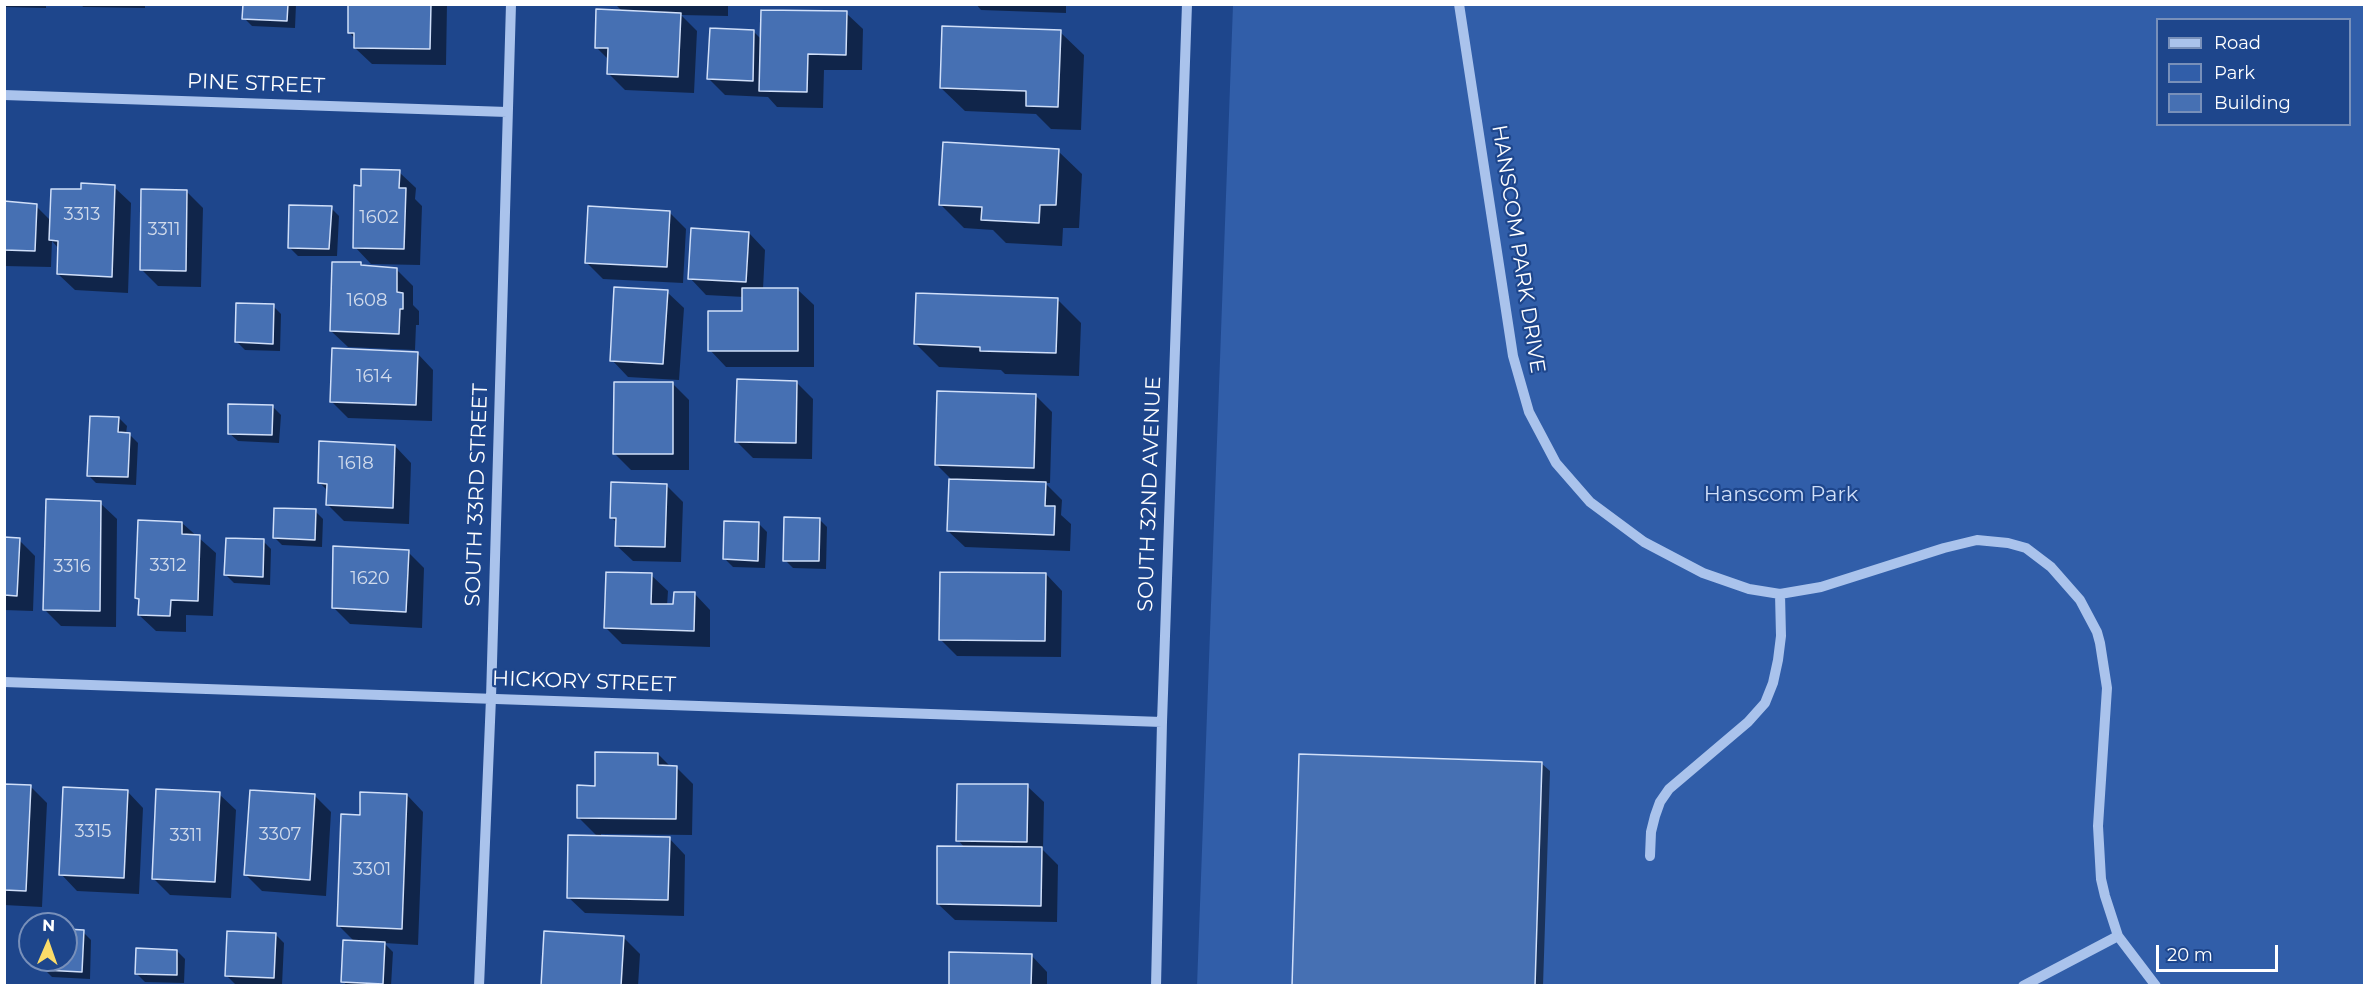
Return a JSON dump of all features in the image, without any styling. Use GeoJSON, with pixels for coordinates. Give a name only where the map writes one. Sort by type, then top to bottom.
{"type":"FeatureCollection","features":[{"type":"Feature","properties":{"kind":"street","name":"SOUTH 33RD STREET"},"geometry":{"type":"LineString","coordinates":[[479,986],[491,698],[511,4]]}},
{"type":"Feature","properties":{"kind":"street","name":"SOUTH 32ND AVENUE"},"geometry":{"type":"LineString","coordinates":[[1156,986],[1162,722],[1187,4]]}},
{"type":"Feature","properties":{"kind":"street","name":"HANSCOM PARK DRIVE"},"geometry":{"type":"LineString","coordinates":[[1459,4],[1513,356],[1529,412],[1556,464],[1590,502],[1644,542],[1703,573],[1730,584],[1780,594],[1821,587],[1944,548],[1977,540],[2007,543],[2026,548],[2051,567],[2084,608],[2097,632],[2106,673],[2098,848],[2105,897],[2118,936],[2156,986]]}},
{"type":"Feature","properties":{"kind":"street","name":"PINE STREET"},"geometry":{"type":"LineString","coordinates":[[4,95],[507,112]]}},
{"type":"Feature","properties":{"kind":"street"},"geometry":{"type":"LineString","coordinates":[[1650,856],[1651,832],[1655,816],[1660,802],[1669,789],[1748,722],[1765,703],[1773,683],[1778,660],[1781,636],[1780,594]]}},
{"type":"Feature","properties":{"kind":"street","name":"HICKORY STREET"},"geometry":{"type":"LineString","coordinates":[[4,682],[1162,722]]}},
{"type":"Feature","properties":{"kind":"street"},"geometry":{"type":"LineString","coordinates":[[2023,986],[2118,936]]}},
{"type":"Feature","properties":{"kind":"green space","name":"Hanscom Park"},"geometry":{"type":"Polygon","coordinates":[[[1233,5],[2364,5],[2364,985],[1197,986],[1233,5]]]}},
{"type":"Feature","properties":{"kind":"building"},"geometry":{"type":"Polygon","coordinates":[[[243,4],[288,4],[287,21],[242,19],[243,4]]]}},
{"type":"Feature","properties":{"kind":"building"},"geometry":{"type":"Polygon","coordinates":[[[348,4],[431,4],[430,49],[354,48],[354,33],[348,33],[348,4]]]}},
{"type":"Feature","properties":{"kind":"building"},"geometry":{"type":"Polygon","coordinates":[[[596,9],[681,13],[678,77],[607,74],[608,48],[595,48],[596,9]]]}},
{"type":"Feature","properties":{"kind":"building"},"geometry":{"type":"Polygon","coordinates":[[[761,10],[847,11],[846,55],[808,54],[807,92],[759,91],[761,10]]]}},
{"type":"Feature","properties":{"kind":"building"},"geometry":{"type":"Polygon","coordinates":[[[942,26],[1061,30],[1058,107],[1026,106],[1026,91],[940,88],[942,26]]]}},
{"type":"Feature","properties":{"kind":"building"},"geometry":{"type":"Polygon","coordinates":[[[710,28],[754,30],[753,81],[707,79],[710,28]]]}},
{"type":"Feature","properties":{"kind":"building"},"geometry":{"type":"Polygon","coordinates":[[[943,142],[1059,149],[1056,205],[1040,205],[1039,223],[981,220],[982,207],[939,205],[943,142]]]}},
{"type":"Feature","properties":{"kind":"building"},"geometry":{"type":"Polygon","coordinates":[[[361,169],[400,170],[399,188],[406,188],[404,249],[353,248],[354,185],[361,186],[361,169]]]}},
{"type":"Feature","properties":{"kind":"building"},"geometry":{"type":"Polygon","coordinates":[[[81,183],[115,185],[112,277],[57,274],[58,241],[49,240],[51,189],[81,189],[81,183]]]}},
{"type":"Feature","properties":{"kind":"building"},"geometry":{"type":"Polygon","coordinates":[[[141,189],[187,190],[186,271],[140,270],[141,189]]]}},
{"type":"Feature","properties":{"kind":"building"},"geometry":{"type":"Polygon","coordinates":[[[4,201],[37,204],[35,251],[4,250],[4,201]]]}},
{"type":"Feature","properties":{"kind":"building"},"geometry":{"type":"Polygon","coordinates":[[[289,205],[332,206],[329,249],[288,248],[289,205]]]}},
{"type":"Feature","properties":{"kind":"building"},"geometry":{"type":"Polygon","coordinates":[[[588,206],[670,211],[667,267],[585,263],[588,206]]]}},
{"type":"Feature","properties":{"kind":"building"},"geometry":{"type":"Polygon","coordinates":[[[691,228],[749,232],[746,282],[688,279],[691,228]]]}},
{"type":"Feature","properties":{"kind":"building"},"geometry":{"type":"Polygon","coordinates":[[[332,262],[361,262],[361,265],[397,268],[397,292],[403,293],[399,334],[330,331],[332,262]]]}},
{"type":"Feature","properties":{"kind":"building"},"geometry":{"type":"Polygon","coordinates":[[[614,287],[668,290],[663,364],[610,361],[614,287]]]}},
{"type":"Feature","properties":{"kind":"building"},"geometry":{"type":"Polygon","coordinates":[[[742,288],[798,288],[798,351],[708,351],[708,311],[742,311],[742,288]]]}},
{"type":"Feature","properties":{"kind":"building"},"geometry":{"type":"Polygon","coordinates":[[[916,293],[1058,298],[1056,353],[980,351],[980,347],[914,344],[916,293]]]}},
{"type":"Feature","properties":{"kind":"building"},"geometry":{"type":"Polygon","coordinates":[[[236,303],[274,304],[273,344],[235,342],[236,303]]]}},
{"type":"Feature","properties":{"kind":"building"},"geometry":{"type":"Polygon","coordinates":[[[332,348],[418,352],[416,405],[330,402],[332,348]]]}},
{"type":"Feature","properties":{"kind":"building"},"geometry":{"type":"Polygon","coordinates":[[[737,379],[797,381],[796,443],[735,442],[737,379]]]}},
{"type":"Feature","properties":{"kind":"building"},"geometry":{"type":"Polygon","coordinates":[[[614,382],[673,382],[673,454],[613,454],[614,382]]]}},
{"type":"Feature","properties":{"kind":"building"},"geometry":{"type":"Polygon","coordinates":[[[937,391],[1036,394],[1034,468],[935,465],[937,391]]]}},
{"type":"Feature","properties":{"kind":"building"},"geometry":{"type":"Polygon","coordinates":[[[228,404],[273,405],[272,435],[228,434],[228,404]]]}},
{"type":"Feature","properties":{"kind":"building"},"geometry":{"type":"Polygon","coordinates":[[[90,416],[119,417],[118,432],[130,433],[128,477],[87,476],[90,416]]]}},
{"type":"Feature","properties":{"kind":"building"},"geometry":{"type":"Polygon","coordinates":[[[319,441],[395,445],[393,508],[326,505],[327,484],[318,483],[319,441]]]}},
{"type":"Feature","properties":{"kind":"building"},"geometry":{"type":"Polygon","coordinates":[[[949,479],[1046,482],[1045,506],[1055,506],[1054,535],[947,531],[949,479]]]}},
{"type":"Feature","properties":{"kind":"building"},"geometry":{"type":"Polygon","coordinates":[[[611,482],[667,484],[665,547],[615,546],[616,518],[610,518],[611,482]]]}},
{"type":"Feature","properties":{"kind":"building"},"geometry":{"type":"Polygon","coordinates":[[[46,499],[101,501],[100,611],[43,610],[46,499]]]}},
{"type":"Feature","properties":{"kind":"building"},"geometry":{"type":"Polygon","coordinates":[[[274,508],[316,509],[315,540],[273,538],[274,508]]]}},
{"type":"Feature","properties":{"kind":"building"},"geometry":{"type":"Polygon","coordinates":[[[784,517],[820,518],[819,561],[783,561],[784,517]]]}},
{"type":"Feature","properties":{"kind":"building"},"geometry":{"type":"Polygon","coordinates":[[[138,520],[182,522],[182,534],[200,535],[198,601],[171,600],[170,616],[138,615],[139,599],[135,598],[138,520]]]}},
{"type":"Feature","properties":{"kind":"building"},"geometry":{"type":"Polygon","coordinates":[[[724,521],[759,522],[758,561],[723,559],[724,521]]]}},
{"type":"Feature","properties":{"kind":"building"},"geometry":{"type":"Polygon","coordinates":[[[4,537],[20,538],[17,596],[4,595],[4,537]]]}},
{"type":"Feature","properties":{"kind":"building"},"geometry":{"type":"Polygon","coordinates":[[[226,538],[264,539],[263,577],[224,575],[226,538]]]}},
{"type":"Feature","properties":{"kind":"building"},"geometry":{"type":"Polygon","coordinates":[[[333,546],[409,550],[406,612],[332,608],[333,546]]]}},
{"type":"Feature","properties":{"kind":"building"},"geometry":{"type":"Polygon","coordinates":[[[606,572],[652,573],[651,604],[673,604],[674,592],[695,592],[694,631],[604,628],[606,572]]]}},
{"type":"Feature","properties":{"kind":"building"},"geometry":{"type":"Polygon","coordinates":[[[940,572],[1046,573],[1045,641],[939,640],[940,572]]]}},
{"type":"Feature","properties":{"kind":"building"},"geometry":{"type":"Polygon","coordinates":[[[595,752],[658,753],[658,765],[677,766],[676,819],[577,818],[577,785],[595,786],[595,752]]]}},
{"type":"Feature","properties":{"kind":"building"},"geometry":{"type":"Polygon","coordinates":[[[1299,754],[1542,762],[1535,986],[1292,986],[1299,754]]]}},
{"type":"Feature","properties":{"kind":"building"},"geometry":{"type":"Polygon","coordinates":[[[4,784],[31,785],[26,891],[4,890],[4,784]]]}},
{"type":"Feature","properties":{"kind":"building"},"geometry":{"type":"Polygon","coordinates":[[[957,784],[1028,784],[1027,842],[956,841],[957,784]]]}},
{"type":"Feature","properties":{"kind":"building"},"geometry":{"type":"Polygon","coordinates":[[[63,787],[128,790],[124,878],[59,875],[63,787]]]}},
{"type":"Feature","properties":{"kind":"building"},"geometry":{"type":"Polygon","coordinates":[[[156,789],[220,792],[215,882],[152,879],[156,789]]]}},
{"type":"Feature","properties":{"kind":"building"},"geometry":{"type":"Polygon","coordinates":[[[250,790],[315,794],[310,880],[244,875],[250,790]]]}},
{"type":"Feature","properties":{"kind":"building"},"geometry":{"type":"Polygon","coordinates":[[[360,792],[407,794],[402,929],[337,926],[341,814],[360,815],[360,792]]]}},
{"type":"Feature","properties":{"kind":"building"},"geometry":{"type":"Polygon","coordinates":[[[568,835],[670,837],[668,900],[567,898],[568,835]]]}},
{"type":"Feature","properties":{"kind":"building"},"geometry":{"type":"Polygon","coordinates":[[[937,846],[1042,847],[1041,906],[937,904],[937,846]]]}},
{"type":"Feature","properties":{"kind":"building"},"geometry":{"type":"Polygon","coordinates":[[[78,930],[84,930],[82,972],[78,972],[78,930]]]}},
{"type":"Feature","properties":{"kind":"building"},"geometry":{"type":"Polygon","coordinates":[[[227,931],[276,933],[274,978],[225,976],[227,931]]]}},
{"type":"Feature","properties":{"kind":"building"},"geometry":{"type":"Polygon","coordinates":[[[544,931],[624,936],[621,986],[541,986],[544,931]]]}},
{"type":"Feature","properties":{"kind":"building"},"geometry":{"type":"Polygon","coordinates":[[[343,940],[385,942],[383,984],[341,982],[343,940]]]}},
{"type":"Feature","properties":{"kind":"building"},"geometry":{"type":"Polygon","coordinates":[[[136,948],[177,950],[177,975],[135,974],[136,948]]]}},
{"type":"Feature","properties":{"kind":"building"},"geometry":{"type":"Polygon","coordinates":[[[949,952],[1032,954],[1031,986],[949,986],[949,952]]]}}]}
